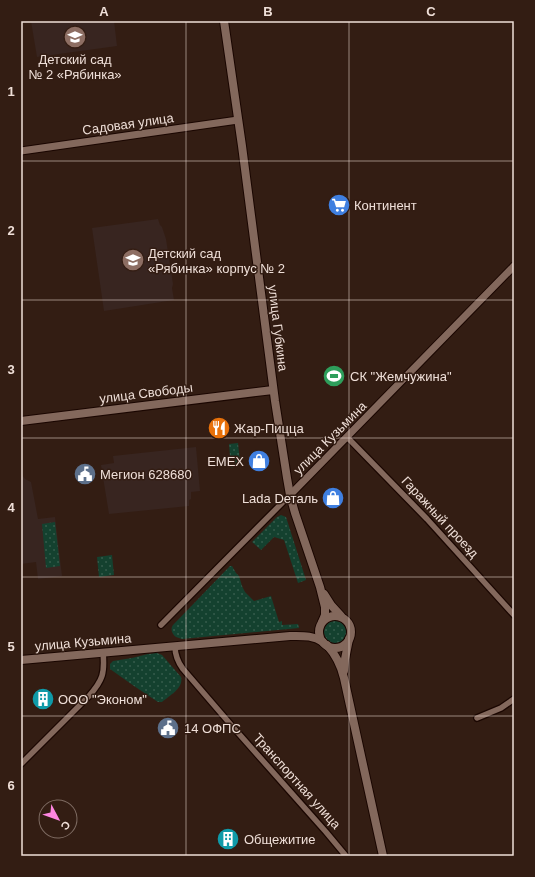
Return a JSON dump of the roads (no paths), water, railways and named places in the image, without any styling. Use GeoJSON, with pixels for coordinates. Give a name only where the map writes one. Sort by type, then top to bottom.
{"type":"FeatureCollection","features":[{"type":"Feature","properties":{"kind":"main road","name":"улица Губкина"},"geometry":{"type":"LineString","coordinates":[[224,21],[273,390],[290,495],[320,587]]}},
{"type":"Feature","properties":{"kind":"main road","name":"улица Свободы"},"geometry":{"type":"LineString","coordinates":[[21,420],[273,390]]}},
{"type":"Feature","properties":{"kind":"main road"},"geometry":{"type":"LineString","coordinates":[[320,587],[336,612],[350,626],[351,631],[344,659],[344,678]]}},
{"type":"Feature","properties":{"kind":"main road"},"geometry":{"type":"LineString","coordinates":[[320,587],[325,607],[325,615],[321,623],[319,633],[320,638],[341,666],[383,856]]}},
{"type":"Feature","properties":{"kind":"main road"},"geometry":{"type":"LineString","coordinates":[[290,636],[312,630],[327,618],[332,616],[343,618]]}},
{"type":"Feature","properties":{"kind":"main road"},"geometry":{"type":"LineString","coordinates":[[290,636],[315,638],[334,648],[342,646],[346,643],[350,636]]}},
{"type":"Feature","properties":{"kind":"main road","name":"улица Кузьмина"},"geometry":{"type":"LineString","coordinates":[[21,660],[290,636]]}},
{"type":"Feature","properties":{"kind":"street","name":"Садовая улица"},"geometry":{"type":"LineString","coordinates":[[21,151],[238,120]]}},
{"type":"Feature","properties":{"kind":"street","name":"улица Кузьмина"},"geometry":{"type":"LineString","coordinates":[[162,625],[514,266]]}},
{"type":"Feature","properties":{"kind":"street","name":"Гаражный проезд"},"geometry":{"type":"LineString","coordinates":[[347,437],[427,519],[514,615]]}},
{"type":"Feature","properties":{"kind":"street","name":"Транспортная улица"},"geometry":{"type":"LineString","coordinates":[[175,646],[176,659],[183,669],[346,856]]}},
{"type":"Feature","properties":{"kind":"street"},"geometry":{"type":"LineString","coordinates":[[21,764],[89,696],[97,686],[104,671],[103,652]]}},
{"type":"Feature","properties":{"kind":"street"},"geometry":{"type":"LineString","coordinates":[[477,718],[501,708],[514,699]]}},
{"type":"Feature","properties":{"kind":"place","name":"Детский сад № 2 «Рябинка»"},"geometry":{"type":"Point","coordinates":[75,37]}},
{"type":"Feature","properties":{"kind":"place","name":"Континент"},"geometry":{"type":"Point","coordinates":[339,205]}},
{"type":"Feature","properties":{"kind":"place","name":"Детский сад «Рябинка» корпус № 2"},"geometry":{"type":"Point","coordinates":[133,260]}},
{"type":"Feature","properties":{"kind":"place","name":"СК \"Жемчужина\""},"geometry":{"type":"Point","coordinates":[334,376]}},
{"type":"Feature","properties":{"kind":"place","name":"Жар-Пицца"},"geometry":{"type":"Point","coordinates":[219,428]}},
{"type":"Feature","properties":{"kind":"place","name":"EMEX"},"geometry":{"type":"Point","coordinates":[259,461]}},
{"type":"Feature","properties":{"kind":"place","name":"Мегион 628680"},"geometry":{"type":"Point","coordinates":[85,474]}},
{"type":"Feature","properties":{"kind":"place","name":"Lada Dеталь"},"geometry":{"type":"Point","coordinates":[333,498]}},
{"type":"Feature","properties":{"kind":"place","name":"ООО \"Эконом\""},"geometry":{"type":"Point","coordinates":[43,699]}},
{"type":"Feature","properties":{"kind":"place","name":"14 ОФПС"},"geometry":{"type":"Point","coordinates":[168,728]}},
{"type":"Feature","properties":{"kind":"place","name":"Общежитие"},"geometry":{"type":"Point","coordinates":[228,839]}}]}
